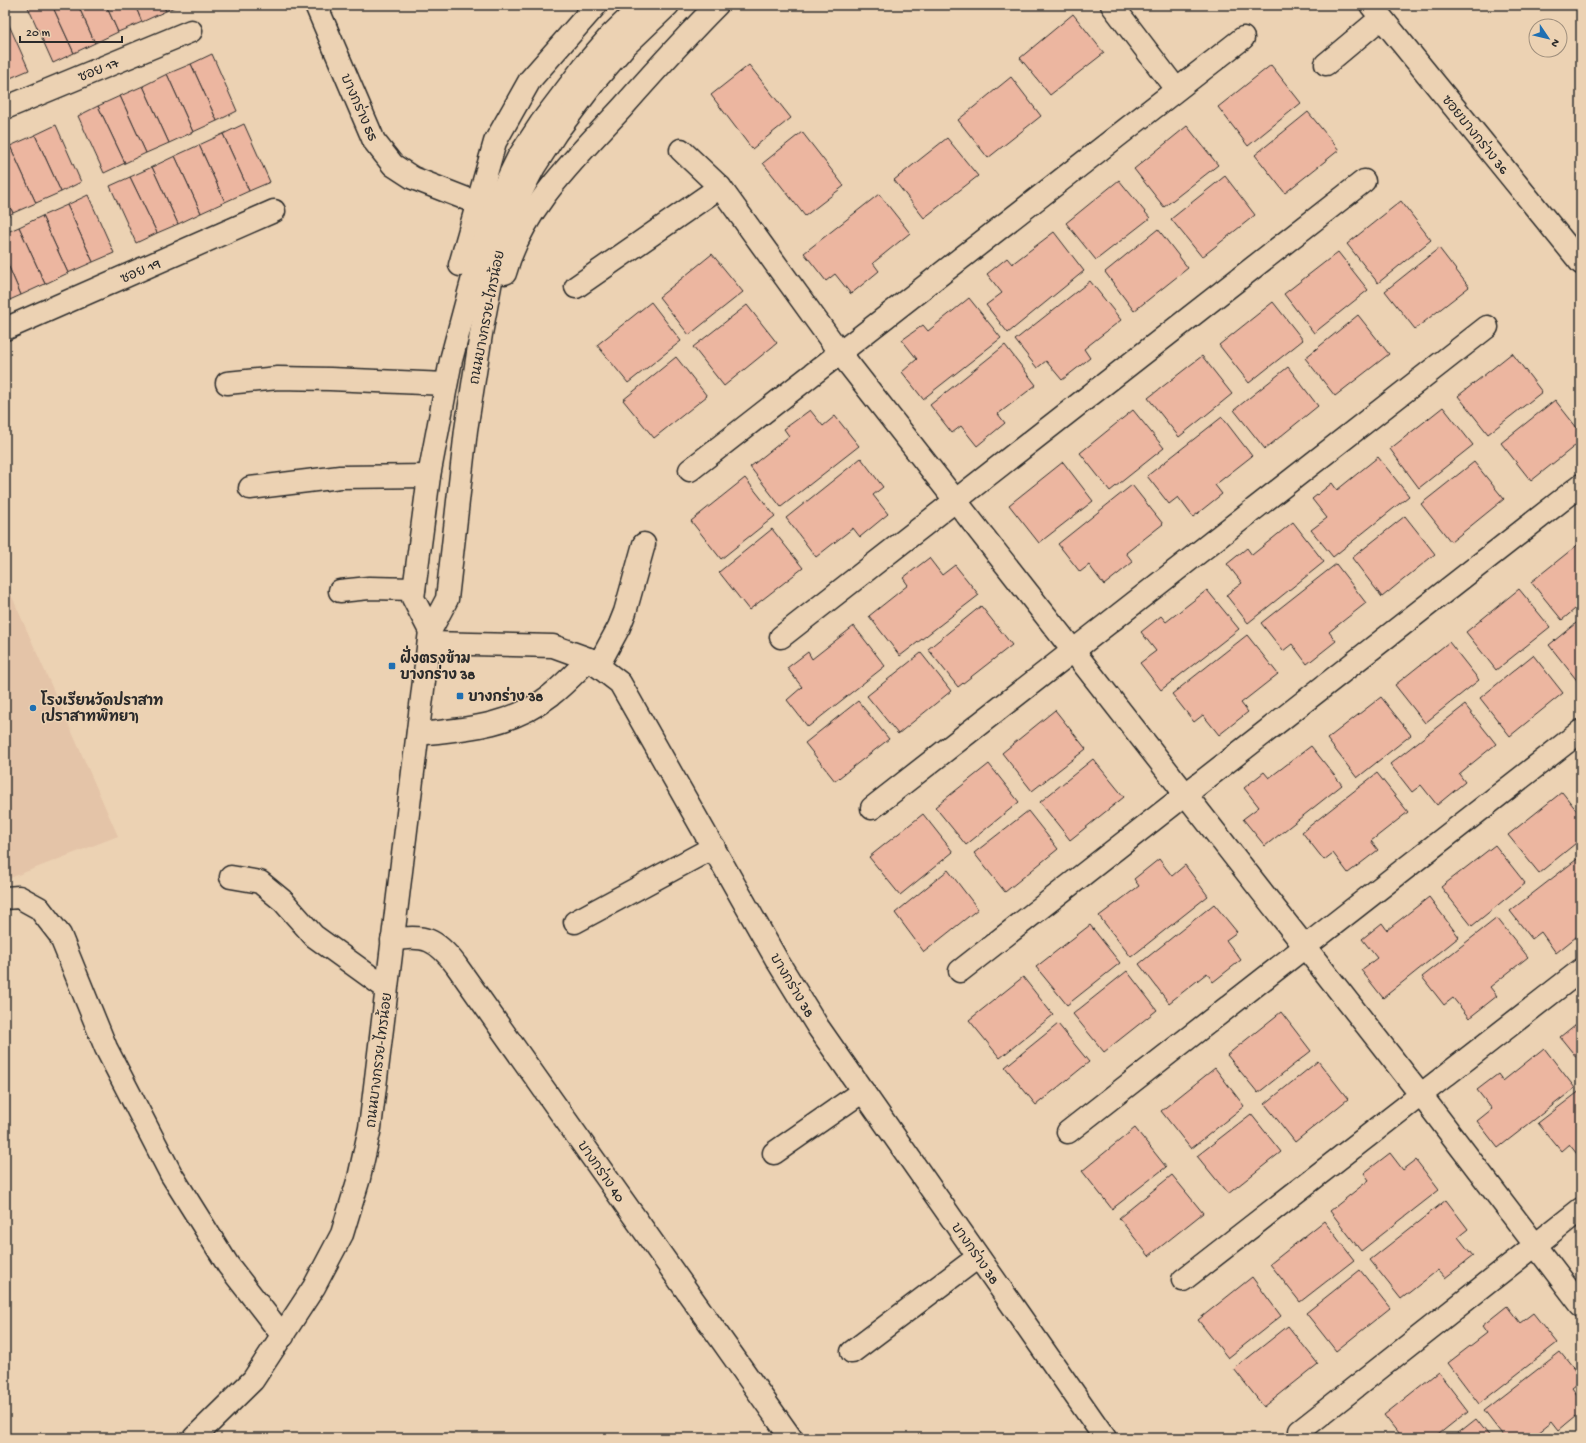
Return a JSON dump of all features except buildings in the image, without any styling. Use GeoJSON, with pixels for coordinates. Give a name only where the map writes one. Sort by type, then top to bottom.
{"type":"FeatureCollection","features":[{"type":"Feature","properties":{"kind":"street","name":"บางกร่าง 55"},"geometry":{"type":"LineString","coordinates":[[316,5],[374,140],[393,164],[413,178],[477,203]]}},
{"type":"Feature","properties":{"kind":"street"},"geometry":{"type":"LineString","coordinates":[[451,360],[453,312],[461,264],[495,142],[530,80],[596,5]]}},
{"type":"Feature","properties":{"kind":"street","name":"ถนนบางกรวย-ไทรน้อย"},"geometry":{"type":"LineString","coordinates":[[194,1438],[253,1380],[314,1287],[342,1234],[359,1178],[370,1128],[430,637],[447,599],[466,430],[481,334],[490,247],[500,195],[518,158],[541,122],[585,65],[611,35],[642,5]]}},
{"type":"Feature","properties":{"kind":"street","name":"ถนนบางกรวย-ไทรน้อย"},"geometry":{"type":"LineString","coordinates":[[430,637],[414,598],[429,476],[451,360],[490,247],[534,167],[556,133],[599,76],[624,47],[668,5]]}},
{"type":"Feature","properties":{"kind":"street"},"geometry":{"type":"LineString","coordinates":[[466,430],[484,368],[493,318],[508,262],[523,228],[542,198],[582,151],[717,5]]}},
{"type":"Feature","properties":{"kind":"street"},"geometry":{"type":"LineString","coordinates":[[1112,5],[1176,89]]}},
{"type":"Feature","properties":{"kind":"street"},"geometry":{"type":"LineString","coordinates":[[1326,64],[1375,9]]}},
{"type":"Feature","properties":{"kind":"street","name":"ซอยบางกร่าง 36"},"geometry":{"type":"LineString","coordinates":[[1375,9],[1581,263]]}},
{"type":"Feature","properties":{"kind":"street","name":"ซอย 17"},"geometry":{"type":"LineString","coordinates":[[5,108],[191,31]]}},
{"type":"Feature","properties":{"kind":"street"},"geometry":{"type":"LineString","coordinates":[[690,470],[1243,38]]}},
{"type":"Feature","properties":{"kind":"street"},"geometry":{"type":"LineString","coordinates":[[681,150],[720,187],[840,352],[1421,1095],[1581,1306]]}},
{"type":"Feature","properties":{"kind":"street"},"geometry":{"type":"LineString","coordinates":[[781,637],[1364,181]]}},
{"type":"Feature","properties":{"kind":"street"},"geometry":{"type":"LineString","coordinates":[[576,287],[720,187]]}},
{"type":"Feature","properties":{"kind":"street","name":"ซอย 19"},"geometry":{"type":"LineString","coordinates":[[5,330],[274,211]]}},
{"type":"Feature","properties":{"kind":"street"},"geometry":{"type":"LineString","coordinates":[[872,808],[1487,327]]}},
{"type":"Feature","properties":{"kind":"street"},"geometry":{"type":"LineString","coordinates":[[227,383],[278,378],[446,384]]}},
{"type":"Feature","properties":{"kind":"street"},"geometry":{"type":"LineString","coordinates":[[250,488],[340,477],[429,476]]}},
{"type":"Feature","properties":{"kind":"street"},"geometry":{"type":"LineString","coordinates":[[960,971],[1581,485]]}},
{"type":"Feature","properties":{"kind":"street"},"geometry":{"type":"LineString","coordinates":[[418,734],[487,725],[519,714],[551,695],[594,662],[619,627],[625,612],[644,544]]}},
{"type":"Feature","properties":{"kind":"street"},"geometry":{"type":"LineString","coordinates":[[340,591],[369,588],[414,589]]}},
{"type":"Feature","properties":{"kind":"street","name":"บางกร่าง 38"},"geometry":{"type":"LineString","coordinates":[[430,637],[553,646],[594,662],[620,683],[778,962],[818,1027],[1104,1438]]}},
{"type":"Feature","properties":{"kind":"street"},"geometry":{"type":"LineString","coordinates":[[1068,1132],[1581,731]]}},
{"type":"Feature","properties":{"kind":"street"},"geometry":{"type":"LineString","coordinates":[[574,922],[714,847]]}},
{"type":"Feature","properties":{"kind":"street"},"geometry":{"type":"LineString","coordinates":[[231,877],[260,882],[283,900],[314,936],[386,988]]}},
{"type":"Feature","properties":{"kind":"street"},"geometry":{"type":"LineString","coordinates":[[5,898],[19,897],[39,908],[60,935],[106,1048],[171,1174],[228,1265],[283,1336]]}},
{"type":"Feature","properties":{"kind":"street","name":"บางกร่าง 40"},"geometry":{"type":"LineString","coordinates":[[392,940],[420,938],[434,942],[446,952],[456,964],[791,1438]]}},
{"type":"Feature","properties":{"kind":"street"},"geometry":{"type":"LineString","coordinates":[[1184,1280],[1581,970]]}},
{"type":"Feature","properties":{"kind":"street"},"geometry":{"type":"LineString","coordinates":[[774,1153],[863,1091]]}},
{"type":"Feature","properties":{"kind":"street"},"geometry":{"type":"LineString","coordinates":[[1300,1431],[1581,1209]]}},
{"type":"Feature","properties":{"kind":"street"},"geometry":{"type":"LineString","coordinates":[[852,1352],[978,1257]]}},
{"type":"Feature","properties":{"kind":"shaded area","name":"โรงเรียนวัดปราสาท (ปราสาทพิทยา)"},"geometry":{"type":"Polygon","coordinates":[[[5,581],[118,836],[5,880],[5,581]]]}},
{"type":"Feature","properties":{"kind":"place","name":"ฝั่งตรงข้าม บางกร่าง 38"},"geometry":{"type":"Point","coordinates":[392,666]}},
{"type":"Feature","properties":{"kind":"place","name":"บางกร่าง 38"},"geometry":{"type":"Point","coordinates":[460,696]}},
{"type":"Feature","properties":{"kind":"place","name":"โรงเรียนวัดปราสาท (ปราสาทพิทยา)"},"geometry":{"type":"Point","coordinates":[33,708]}}]}
